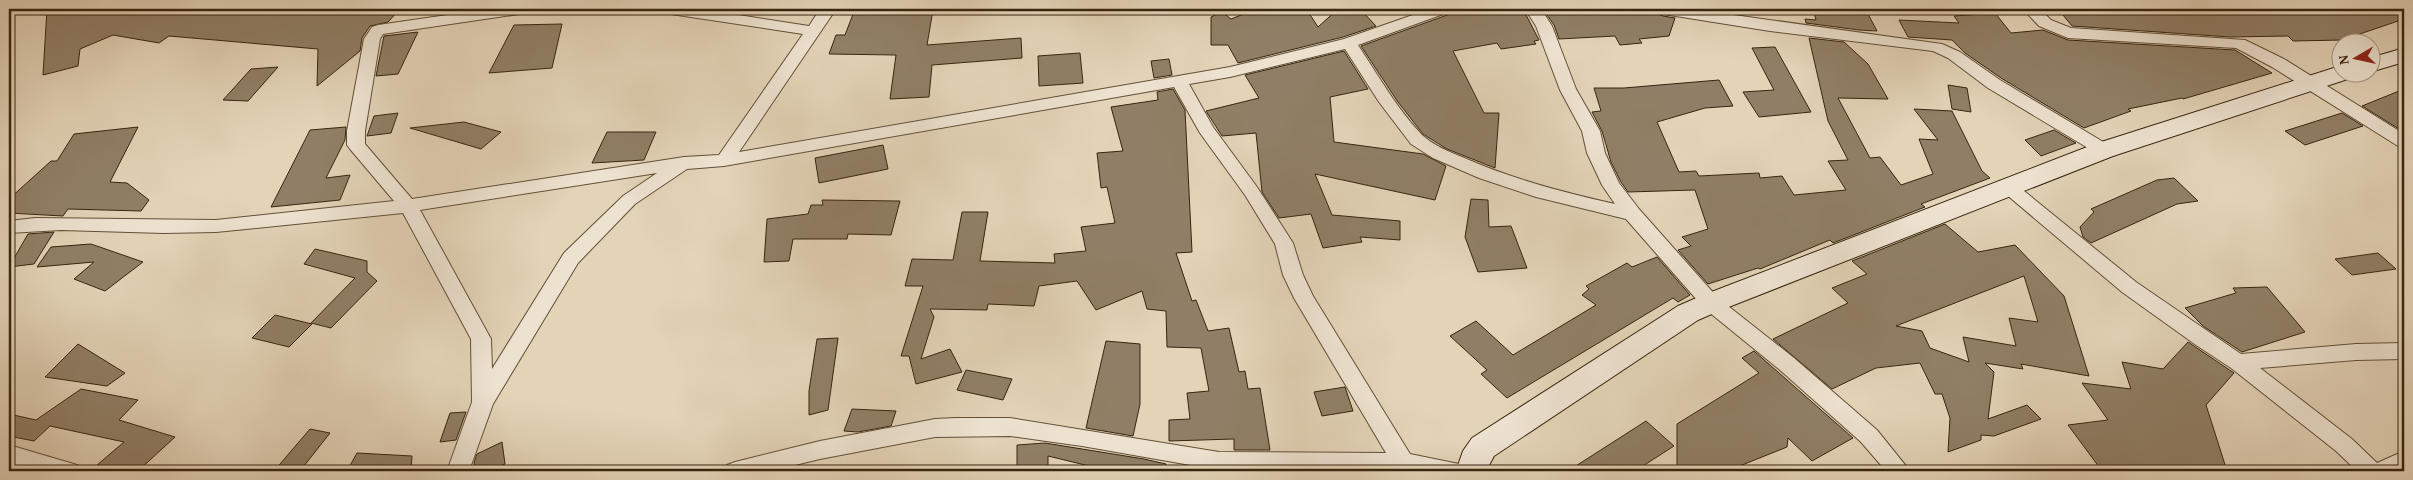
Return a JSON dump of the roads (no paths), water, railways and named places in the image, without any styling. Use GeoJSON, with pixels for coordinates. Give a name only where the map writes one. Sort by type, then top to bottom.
{"type":"FeatureCollection","features":[{"type":"Feature","properties":{"kind":"street"},"geometry":{"type":"LineString","coordinates":[[483,402],[481,338],[407,204],[356,145],[356,131],[372,39],[378,30],[519,9]]}},
{"type":"Feature","properties":{"kind":"street"},"geometry":{"type":"LineString","coordinates":[[672,9],[812,31]]}},
{"type":"Feature","properties":{"kind":"street"},"geometry":{"type":"LineString","coordinates":[[724,160],[828,9]]}},
{"type":"Feature","properties":{"kind":"street"},"geometry":{"type":"LineString","coordinates":[[9,227],[41,222],[161,228],[216,226],[407,204],[684,163],[724,160],[1180,82],[1297,57],[1349,43],[1444,9]]}},
{"type":"Feature","properties":{"kind":"street"},"geometry":{"type":"LineString","coordinates":[[1533,9],[1544,26],[1568,90],[1591,131],[1596,153],[1611,185],[1632,214],[1711,303],[1787,364],[1868,436],[1899,471]]}},
{"type":"Feature","properties":{"kind":"street"},"geometry":{"type":"LineString","coordinates":[[1663,9],[1770,26],[1936,47],[1954,55],[1994,84],[2104,150]]}},
{"type":"Feature","properties":{"kind":"street"},"geometry":{"type":"LineString","coordinates":[[2031,9],[2052,28],[2068,33],[2233,41],[2249,47],[2311,83],[2404,142]]}},
{"type":"Feature","properties":{"kind":"street"},"geometry":{"type":"LineString","coordinates":[[1349,43],[1385,98],[1417,140],[1439,154],[1485,174],[1542,193],[1632,214]]}},
{"type":"Feature","properties":{"kind":"street"},"geometry":{"type":"LineString","coordinates":[[2380,62],[2404,55]]}},
{"type":"Feature","properties":{"kind":"street"},"geometry":{"type":"LineString","coordinates":[[1471,471],[1474,460],[1483,447],[1688,313],[2007,186],[2104,150],[2330,77]]}},
{"type":"Feature","properties":{"kind":"street"},"geometry":{"type":"LineString","coordinates":[[1180,82],[1206,129],[1271,221],[1284,243],[1292,275],[1304,298],[1403,462]]}},
{"type":"Feature","properties":{"kind":"street"},"geometry":{"type":"LineString","coordinates":[[458,471],[483,402],[571,258],[630,200],[684,163]]}},
{"type":"Feature","properties":{"kind":"street"},"geometry":{"type":"LineString","coordinates":[[2007,186],[2129,287],[2203,340],[2238,362],[2344,445],[2370,471]]}},
{"type":"Feature","properties":{"kind":"street"},"geometry":{"type":"LineString","coordinates":[[2238,362],[2356,352],[2404,351]]}},
{"type":"Feature","properties":{"kind":"street"},"geometry":{"type":"LineString","coordinates":[[735,471],[820,450],[935,428],[955,427],[1010,427],[1082,437],[1219,461],[1403,462],[1456,471]]}},
{"type":"Feature","properties":{"kind":"street"},"geometry":{"type":"LineString","coordinates":[[9,454],[69,471]]}},
{"type":"Feature","properties":{"kind":"street"},"geometry":{"type":"LineString","coordinates":[[2381,471],[2404,460]]}}]}
